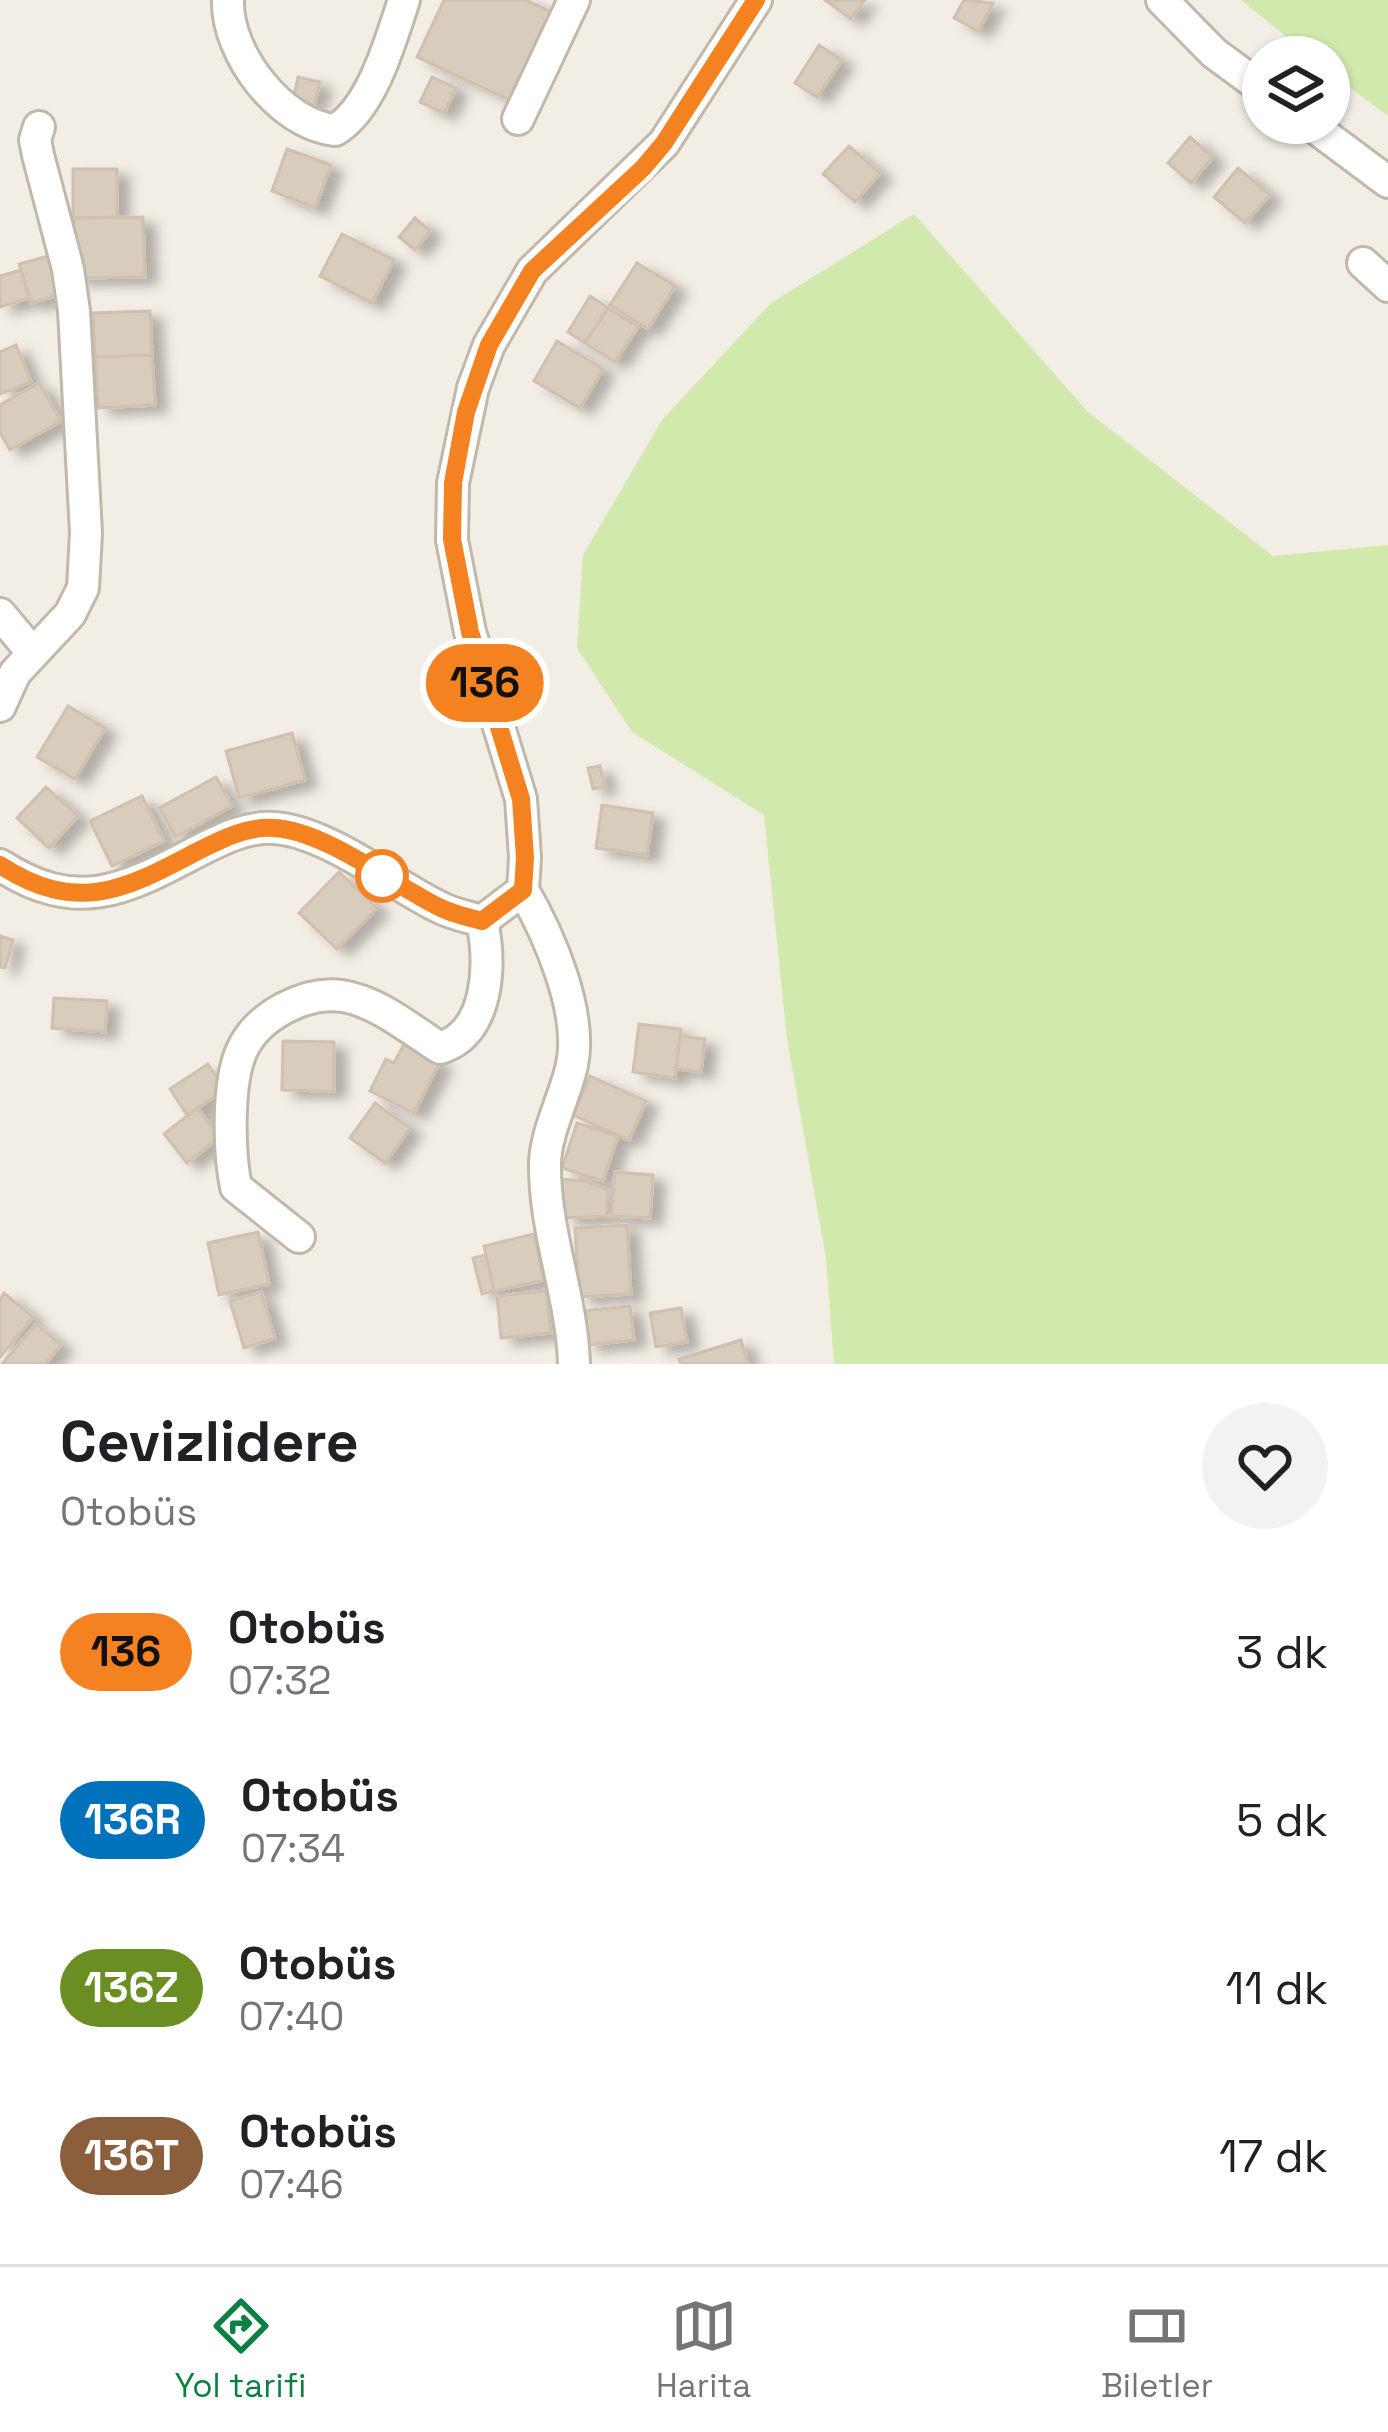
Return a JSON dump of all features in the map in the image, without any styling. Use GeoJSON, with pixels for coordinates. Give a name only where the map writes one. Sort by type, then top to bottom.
{"type":"FeatureCollection","features":[{"type":"Feature","properties":{"kind":"street"},"geometry":{"type":"LineString","coordinates":[[228,0],[233,44],[254,75],[303,120],[335,130],[358,110],[386,53],[404,0]]}},
{"type":"Feature","properties":{"kind":"street"},"geometry":{"type":"LineString","coordinates":[[518,119],[574,0]]}},
{"type":"Feature","properties":{"kind":"street"},"geometry":{"type":"LineString","coordinates":[[574,1364],[544,1159],[573,1060],[572,1030],[547,931],[523,890],[521,799],[470,632],[452,539],[453,483],[469,404],[489,345],[532,271],[664,143],[756,0]]}},
{"type":"Feature","properties":{"kind":"street"},"geometry":{"type":"LineString","coordinates":[[1162,0],[1214,53],[1242,74]]}},
{"type":"Feature","properties":{"kind":"street"},"geometry":{"type":"LineString","coordinates":[[0,706],[15,673],[77,602],[83,588],[86,533],[74,311],[35,140],[39,127]]}},
{"type":"Feature","properties":{"kind":"street"},"geometry":{"type":"LineString","coordinates":[[1337,144],[1388,182]]}},
{"type":"Feature","properties":{"kind":"street"},"geometry":{"type":"LineString","coordinates":[[1363,263],[1388,286]]}},
{"type":"Feature","properties":{"kind":"street"},"geometry":{"type":"LineString","coordinates":[[0,614],[32,652]]}},
{"type":"Feature","properties":{"kind":"street"},"geometry":{"type":"LineString","coordinates":[[0,865],[55,892],[97,892],[136,885],[228,835],[274,828],[318,841],[444,910],[482,921]]}},
{"type":"Feature","properties":{"kind":"street"},"geometry":{"type":"LineString","coordinates":[[482,921],[523,890]]}},
{"type":"Feature","properties":{"kind":"street"},"geometry":{"type":"LineString","coordinates":[[299,1237],[236,1187],[232,1097],[242,1050],[263,1023],[286,1007],[319,995],[358,1000],[440,1048],[453,1044],[468,1030],[487,982],[488,949],[482,921]]}},
{"type":"Feature","properties":{"kind":"green space"},"geometry":{"type":"Polygon","coordinates":[[[1241,0],[1388,0],[1388,116],[1350,88],[1350,36],[1285,36],[1241,0]]]}},
{"type":"Feature","properties":{"kind":"green space"},"geometry":{"type":"Polygon","coordinates":[[[914,214],[1087,411],[1273,556],[1388,545],[1388,1364],[834,1364],[826,1258],[787,1039],[764,815],[632,732],[577,648],[583,555],[662,420],[771,303],[914,214]]]}},
{"type":"Feature","properties":{"kind":"building"},"geometry":{"type":"Polygon","coordinates":[[[444,0],[526,0],[553,13],[512,101],[417,57],[444,0]]]}},
{"type":"Feature","properties":{"kind":"building"},"geometry":{"type":"Polygon","coordinates":[[[825,0],[865,0],[851,19],[825,0]]]}},
{"type":"Feature","properties":{"kind":"building"},"geometry":{"type":"Polygon","coordinates":[[[964,0],[993,3],[978,31],[954,18],[964,0]]]}},
{"type":"Feature","properties":{"kind":"building"},"geometry":{"type":"Polygon","coordinates":[[[819,45],[842,60],[817,97],[795,83],[819,45]]]}},
{"type":"Feature","properties":{"kind":"building"},"geometry":{"type":"Polygon","coordinates":[[[298,77],[320,82],[314,105],[293,100],[298,77]]]}},
{"type":"Feature","properties":{"kind":"building"},"geometry":{"type":"Polygon","coordinates":[[[432,77],[456,88],[444,113],[420,102],[432,77]]]}},
{"type":"Feature","properties":{"kind":"building"},"geometry":{"type":"Polygon","coordinates":[[[1190,137],[1213,157],[1191,183],[1168,163],[1190,137]]]}},
{"type":"Feature","properties":{"kind":"building"},"geometry":{"type":"Polygon","coordinates":[[[849,146],[880,173],[855,202],[823,174],[849,146]]]}},
{"type":"Feature","properties":{"kind":"building"},"geometry":{"type":"Polygon","coordinates":[[[287,149],[331,165],[315,208],[272,191],[287,149]]]}},
{"type":"Feature","properties":{"kind":"building"},"geometry":{"type":"Polygon","coordinates":[[[1238,168],[1270,195],[1245,223],[1214,197],[1238,168]]]}},
{"type":"Feature","properties":{"kind":"building"},"geometry":{"type":"Polygon","coordinates":[[[73,169],[117,169],[117,217],[73,218],[73,169]]]}},
{"type":"Feature","properties":{"kind":"building"},"geometry":{"type":"Polygon","coordinates":[[[143,217],[145,277],[74,278],[73,218],[143,217]]]}},
{"type":"Feature","properties":{"kind":"building"},"geometry":{"type":"Polygon","coordinates":[[[415,218],[430,231],[415,250],[399,237],[415,218]]]}},
{"type":"Feature","properties":{"kind":"building"},"geometry":{"type":"Polygon","coordinates":[[[342,234],[394,260],[372,303],[320,276],[342,234]]]}},
{"type":"Feature","properties":{"kind":"building"},"geometry":{"type":"Polygon","coordinates":[[[55,254],[67,293],[31,303],[19,264],[55,254]]]}},
{"type":"Feature","properties":{"kind":"building"},"geometry":{"type":"Polygon","coordinates":[[[637,263],[675,286],[648,329],[610,305],[637,263]]]}},
{"type":"Feature","properties":{"kind":"building"},"geometry":{"type":"Polygon","coordinates":[[[21,270],[29,298],[0,307],[0,276],[21,270]]]}},
{"type":"Feature","properties":{"kind":"building"},"geometry":{"type":"Polygon","coordinates":[[[590,296],[608,308],[585,343],[568,332],[590,296]]]}},
{"type":"Feature","properties":{"kind":"building"},"geometry":{"type":"Polygon","coordinates":[[[608,308],[638,327],[615,362],[585,343],[608,308]]]}},
{"type":"Feature","properties":{"kind":"building"},"geometry":{"type":"Polygon","coordinates":[[[150,311],[152,355],[95,357],[93,313],[150,311]]]}},
{"type":"Feature","properties":{"kind":"building"},"geometry":{"type":"Polygon","coordinates":[[[557,341],[603,369],[580,408],[534,381],[557,341]]]}},
{"type":"Feature","properties":{"kind":"building"},"geometry":{"type":"Polygon","coordinates":[[[16,345],[31,382],[0,394],[0,352],[16,345]]]}},
{"type":"Feature","properties":{"kind":"building"},"geometry":{"type":"Polygon","coordinates":[[[152,355],[155,405],[98,408],[95,357],[152,355]]]}},
{"type":"Feature","properties":{"kind":"building"},"geometry":{"type":"Polygon","coordinates":[[[39,383],[61,421],[10,450],[0,433],[0,405],[39,383]]]}},
{"type":"Feature","properties":{"kind":"building"},"geometry":{"type":"Polygon","coordinates":[[[68,706],[105,728],[75,779],[37,757],[68,706]]]}},
{"type":"Feature","properties":{"kind":"building"},"geometry":{"type":"Polygon","coordinates":[[[292,733],[305,780],[239,798],[226,751],[292,733]]]}},
{"type":"Feature","properties":{"kind":"building"},"geometry":{"type":"Polygon","coordinates":[[[600,766],[605,787],[593,789],[588,768],[600,766]]]}},
{"type":"Feature","properties":{"kind":"building"},"geometry":{"type":"Polygon","coordinates":[[[216,777],[232,806],[176,837],[159,808],[216,777]]]}},
{"type":"Feature","properties":{"kind":"building"},"geometry":{"type":"Polygon","coordinates":[[[46,787],[78,816],[49,848],[17,818],[46,787]]]}},
{"type":"Feature","properties":{"kind":"building"},"geometry":{"type":"Polygon","coordinates":[[[142,796],[164,841],[112,866],[90,821],[142,796]]]}},
{"type":"Feature","properties":{"kind":"building"},"geometry":{"type":"Polygon","coordinates":[[[602,805],[653,813],[647,855],[596,848],[602,805]]]}},
{"type":"Feature","properties":{"kind":"building"},"geometry":{"type":"Polygon","coordinates":[[[339,872],[377,908],[337,949],[299,913],[339,872]]]}},
{"type":"Feature","properties":{"kind":"building"},"geometry":{"type":"Polygon","coordinates":[[[0,936],[13,940],[5,968],[0,967],[0,936]]]}},
{"type":"Feature","properties":{"kind":"building"},"geometry":{"type":"Polygon","coordinates":[[[54,998],[107,1001],[105,1032],[52,1028],[54,998]]]}},
{"type":"Feature","properties":{"kind":"building"},"geometry":{"type":"Polygon","coordinates":[[[639,1024],[681,1029],[675,1078],[633,1072],[639,1024]]]}},
{"type":"Feature","properties":{"kind":"building"},"geometry":{"type":"Polygon","coordinates":[[[680,1036],[705,1039],[701,1072],[676,1069],[680,1036]]]}},
{"type":"Feature","properties":{"kind":"building"},"geometry":{"type":"Polygon","coordinates":[[[283,1041],[334,1042],[334,1091],[282,1090],[283,1041]]]}},
{"type":"Feature","properties":{"kind":"building"},"geometry":{"type":"Polygon","coordinates":[[[404,1044],[440,1062],[414,1113],[370,1091],[386,1059],[394,1063],[404,1044]]]}},
{"type":"Feature","properties":{"kind":"building"},"geometry":{"type":"Polygon","coordinates":[[[208,1064],[225,1090],[187,1115],[170,1089],[208,1064]]]}},
{"type":"Feature","properties":{"kind":"building"},"geometry":{"type":"Polygon","coordinates":[[[590,1076],[646,1101],[629,1140],[573,1115],[590,1076]]]}},
{"type":"Feature","properties":{"kind":"building"},"geometry":{"type":"Polygon","coordinates":[[[375,1103],[410,1128],[385,1163],[350,1138],[375,1103]]]}},
{"type":"Feature","properties":{"kind":"building"},"geometry":{"type":"Polygon","coordinates":[[[197,1108],[220,1137],[187,1163],[164,1134],[197,1108]]]}},
{"type":"Feature","properties":{"kind":"building"},"geometry":{"type":"Polygon","coordinates":[[[577,1123],[618,1136],[603,1181],[562,1168],[577,1123]]]}},
{"type":"Feature","properties":{"kind":"building"},"geometry":{"type":"Polygon","coordinates":[[[615,1172],[653,1175],[650,1218],[611,1216],[615,1172]]]}},
{"type":"Feature","properties":{"kind":"building"},"geometry":{"type":"Polygon","coordinates":[[[560,1179],[585,1181],[608,1190],[607,1216],[564,1218],[560,1179]]]}},
{"type":"Feature","properties":{"kind":"building"},"geometry":{"type":"Polygon","coordinates":[[[627,1225],[631,1294],[579,1297],[575,1228],[627,1225]]]}},
{"type":"Feature","properties":{"kind":"building"},"geometry":{"type":"Polygon","coordinates":[[[258,1232],[269,1284],[219,1295],[208,1243],[258,1232]]]}},
{"type":"Feature","properties":{"kind":"building"},"geometry":{"type":"Polygon","coordinates":[[[534,1234],[544,1280],[494,1291],[484,1246],[534,1234]]]}},
{"type":"Feature","properties":{"kind":"building"},"geometry":{"type":"Polygon","coordinates":[[[486,1255],[494,1291],[482,1294],[473,1258],[486,1255]]]}},
{"type":"Feature","properties":{"kind":"building"},"geometry":{"type":"Polygon","coordinates":[[[546,1291],[551,1333],[501,1338],[497,1296],[546,1291]]]}},
{"type":"Feature","properties":{"kind":"building"},"geometry":{"type":"Polygon","coordinates":[[[261,1292],[275,1338],[244,1348],[230,1301],[261,1292]]]}},
{"type":"Feature","properties":{"kind":"building"},"geometry":{"type":"Polygon","coordinates":[[[4,1293],[33,1317],[0,1357],[0,1299],[4,1293]]]}},
{"type":"Feature","properties":{"kind":"building"},"geometry":{"type":"Polygon","coordinates":[[[630,1306],[634,1340],[586,1345],[582,1311],[630,1306]]]}},
{"type":"Feature","properties":{"kind":"building"},"geometry":{"type":"Polygon","coordinates":[[[681,1308],[687,1342],[656,1347],[650,1313],[681,1308]]]}},
{"type":"Feature","properties":{"kind":"building"},"geometry":{"type":"Polygon","coordinates":[[[36,1324],[61,1345],[45,1364],[2,1364],[36,1324]]]}},
{"type":"Feature","properties":{"kind":"building"},"geometry":{"type":"Polygon","coordinates":[[[741,1340],[748,1364],[681,1364],[679,1359],[741,1340]]]}},
{"type":"Feature","properties":{"kind":"bus line","name":"136"},"geometry":{"type":"LineString","coordinates":[[0,865],[55,892],[97,892],[136,885],[228,835],[274,828],[318,841],[444,910],[482,921],[523,890],[521,799],[470,632],[452,539],[453,483],[466,412],[489,345],[532,271],[664,143],[756,0]]}}]}
